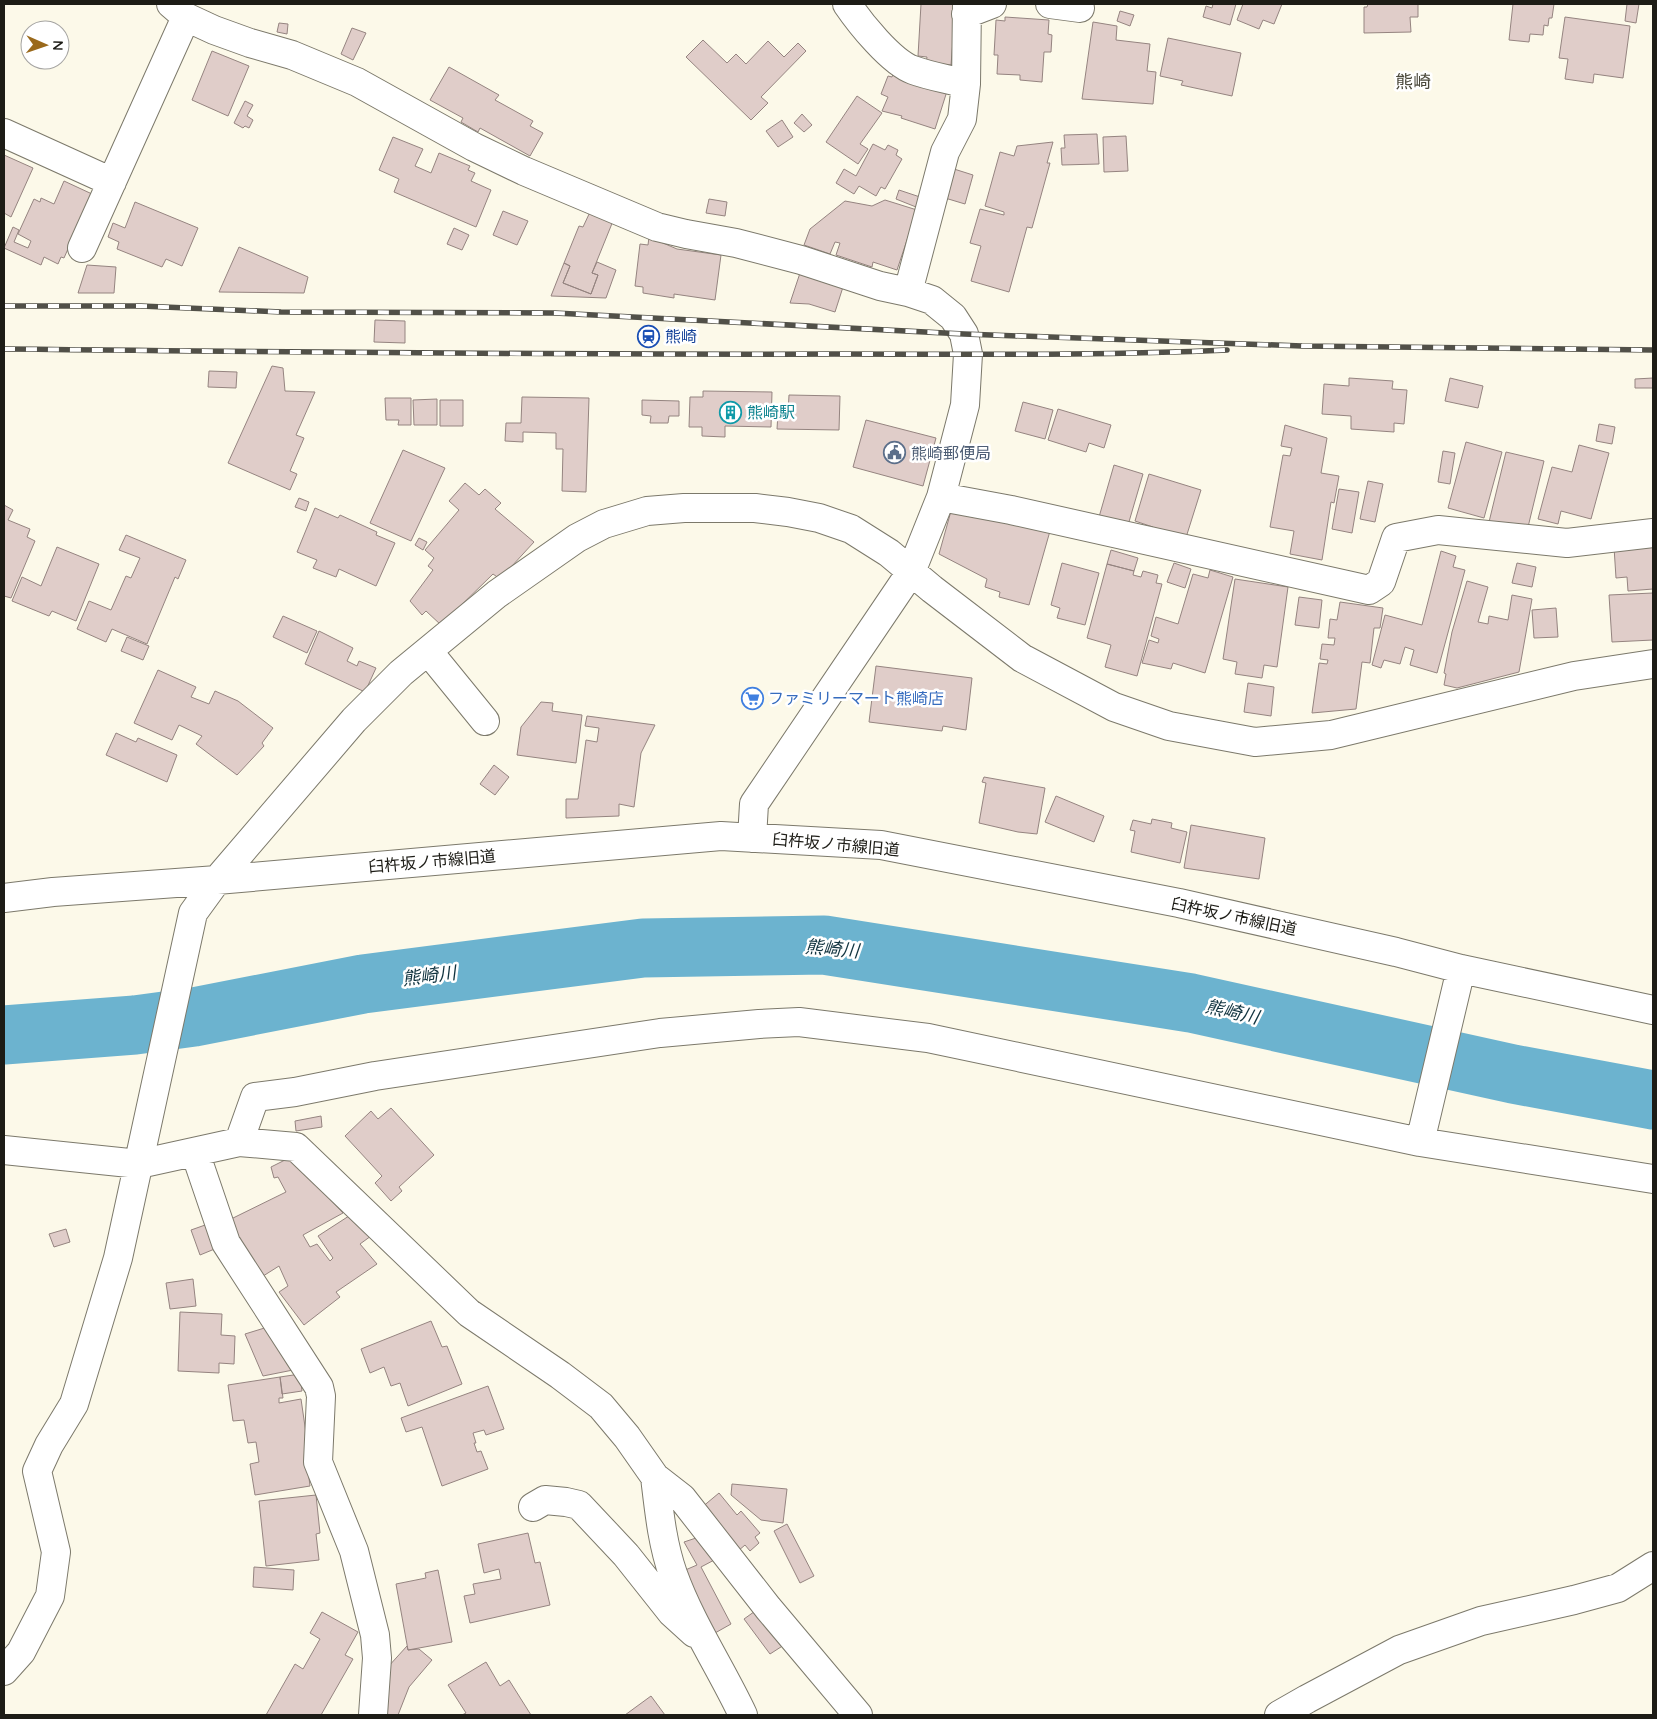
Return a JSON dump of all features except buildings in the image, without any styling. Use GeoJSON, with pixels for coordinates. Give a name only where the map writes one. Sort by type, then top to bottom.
{"type":"FeatureCollection","features":[{"type":"Feature","properties":{"kind":"street"},"geometry":{"type":"LineString","coordinates":[[847,4],[861,24],[896,59],[911,69],[966,84]]}},
{"type":"Feature","properties":{"kind":"street"},"geometry":{"type":"LineString","coordinates":[[908,292],[945,152],[962,119],[966,84],[967,9],[992,4]]}},
{"type":"Feature","properties":{"kind":"street"},"geometry":{"type":"LineString","coordinates":[[1050,4],[1080,8]]}},
{"type":"Feature","properties":{"kind":"street"},"geometry":{"type":"LineString","coordinates":[[82,248],[112,182],[178,10],[214,30],[292,55],[357,82],[474,147],[524,171],[657,226],[686,234],[736,243],[792,258],[880,286],[908,292],[932,300],[953,317],[964,334],[968,354],[965,405],[941,497],[911,572],[754,804],[752,838]]}},
{"type":"Feature","properties":{"kind":"street"},"geometry":{"type":"LineString","coordinates":[[4,133],[112,182]]}},
{"type":"Feature","properties":{"kind":"street"},"geometry":{"type":"LineString","coordinates":[[941,497],[1011,510],[1369,590],[1381,582],[1396,538],[1438,530],[1567,543],[1653,533]]}},
{"type":"Feature","properties":{"kind":"street"},"geometry":{"type":"LineString","coordinates":[[4,1670],[21,1652],[50,1596],[56,1552],[37,1472],[49,1446],[74,1404],[118,1258],[193,913],[217,880],[354,720],[401,673],[434,657],[497,594],[577,538],[604,524],[647,510],[755,508],[819,518],[851,529],[889,553],[1022,658],[1114,707],[1169,726],[1255,742],[1331,736],[1574,676],[1653,664]]}},
{"type":"Feature","properties":{"kind":"street"},"geometry":{"type":"LineString","coordinates":[[434,657],[485,721]]}},
{"type":"Feature","properties":{"kind":"street","name":"臼杵坂ノ市線旧道"},"geometry":{"type":"LineString","coordinates":[[4,898],[53,892],[217,880],[722,836],[881,845],[1179,904],[1396,952],[1459,979],[1653,1010]]}},
{"type":"Feature","properties":{"kind":"street"},"geometry":{"type":"LineString","coordinates":[[1420,1138],[1459,979]]}},
{"type":"Feature","properties":{"kind":"street"},"geometry":{"type":"LineString","coordinates":[[239,1142],[255,1097],[294,1092],[375,1076],[660,1033],[799,1022],[928,1038],[1420,1138],[1653,1179]]}},
{"type":"Feature","properties":{"kind":"street"},"geometry":{"type":"LineString","coordinates":[[4,1150],[139,1164],[239,1142],[296,1148],[469,1313],[560,1375],[601,1406],[627,1437],[655,1477],[682,1498],[768,1608],[858,1715]]}},
{"type":"Feature","properties":{"kind":"street"},"geometry":{"type":"LineString","coordinates":[[194,1152],[226,1243],[319,1387],[321,1396],[318,1462],[354,1551],[375,1635],[377,1658],[373,1715]]}},
{"type":"Feature","properties":{"kind":"street"},"geometry":{"type":"LineString","coordinates":[[655,1477],[663,1542],[674,1576],[704,1643],[743,1715]]}},
{"type":"Feature","properties":{"kind":"street"},"geometry":{"type":"LineString","coordinates":[[533,1507],[545,1500],[579,1505],[626,1555],[672,1613],[704,1643]]}},
{"type":"Feature","properties":{"kind":"street"},"geometry":{"type":"LineString","coordinates":[[1279,1715],[1399,1650],[1481,1621],[1618,1588],[1653,1566]]}},
{"type":"Feature","properties":{"kind":"waterway","name":"熊崎川"},"geometry":{"type":"LineString","coordinates":[[4,1035],[135,1025],[194,1017],[363,984],[643,948],[824,945],[1191,1003],[1513,1074],[1653,1100]]}},
{"type":"Feature","properties":{"kind":"railway"},"geometry":{"type":"LineString","coordinates":[[4,306],[141,306],[281,312],[555,313],[964,334],[1302,346],[1653,350]]}},
{"type":"Feature","properties":{"kind":"railway"},"geometry":{"type":"LineString","coordinates":[[4,349],[730,354],[1080,354],[1227,350]]}},
{"type":"Feature","properties":{"kind":"place","name":"熊崎"},"geometry":{"type":"Point","coordinates":[649,336]}},
{"type":"Feature","properties":{"kind":"place","name":"熊崎駅"},"geometry":{"type":"Point","coordinates":[731,412]}},
{"type":"Feature","properties":{"kind":"place","name":"熊崎郵便局"},"geometry":{"type":"Point","coordinates":[895,453]}},
{"type":"Feature","properties":{"kind":"place","name":"ファミリーマート熊崎店"},"geometry":{"type":"Point","coordinates":[752,698]}},
{"type":"Feature","properties":{"kind":"district","name":"熊崎"},"geometry":{"type":"Point","coordinates":[1413,82]}}]}
